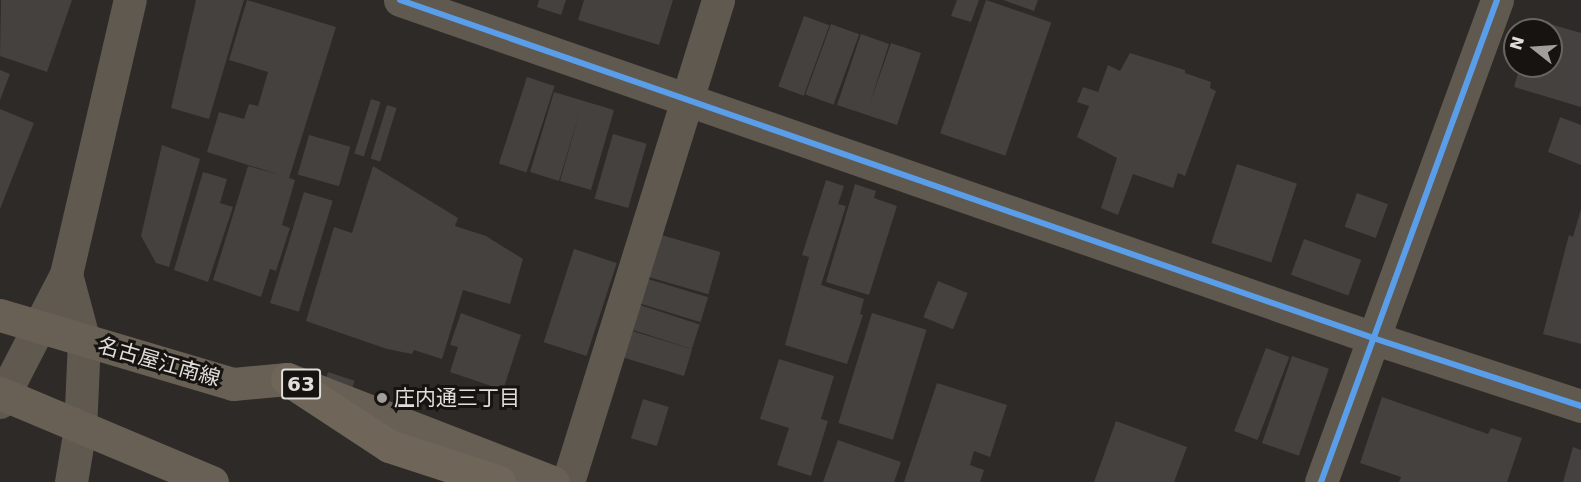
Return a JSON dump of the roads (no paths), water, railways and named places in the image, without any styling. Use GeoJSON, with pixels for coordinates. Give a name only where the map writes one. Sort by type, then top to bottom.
{"type":"FeatureCollection","features":[{"type":"Feature","properties":{"kind":"highway"},"geometry":{"type":"LineString","coordinates":[[287,379],[389,446],[499,482]]}},
{"type":"Feature","properties":{"kind":"main road","name":"名古屋江南線"},"geometry":{"type":"LineString","coordinates":[[0,315],[232,384],[287,379],[553,482]]}},
{"type":"Feature","properties":{"kind":"main road"},"geometry":{"type":"LineString","coordinates":[[1,396],[212,482]]}},
{"type":"Feature","properties":{"kind":"street"},"geometry":{"type":"LineString","coordinates":[[1,396],[66,274],[130,0]]}},
{"type":"Feature","properties":{"kind":"street"},"geometry":{"type":"LineString","coordinates":[[568,482],[718,0]]}},
{"type":"Feature","properties":{"kind":"street"},"geometry":{"type":"LineString","coordinates":[[1322,482],[1376,339],[1497,0]]}},
{"type":"Feature","properties":{"kind":"street"},"geometry":{"type":"LineString","coordinates":[[412,2],[687,101],[1376,339],[1581,406]]}},
{"type":"Feature","properties":{"kind":"street"},"geometry":{"type":"LineString","coordinates":[[66,274],[84,341],[80,428],[71,482]]}},
{"type":"Feature","properties":{"kind":"place","name":"庄内通三丁目"},"geometry":{"type":"Point","coordinates":[382,398]}}]}
